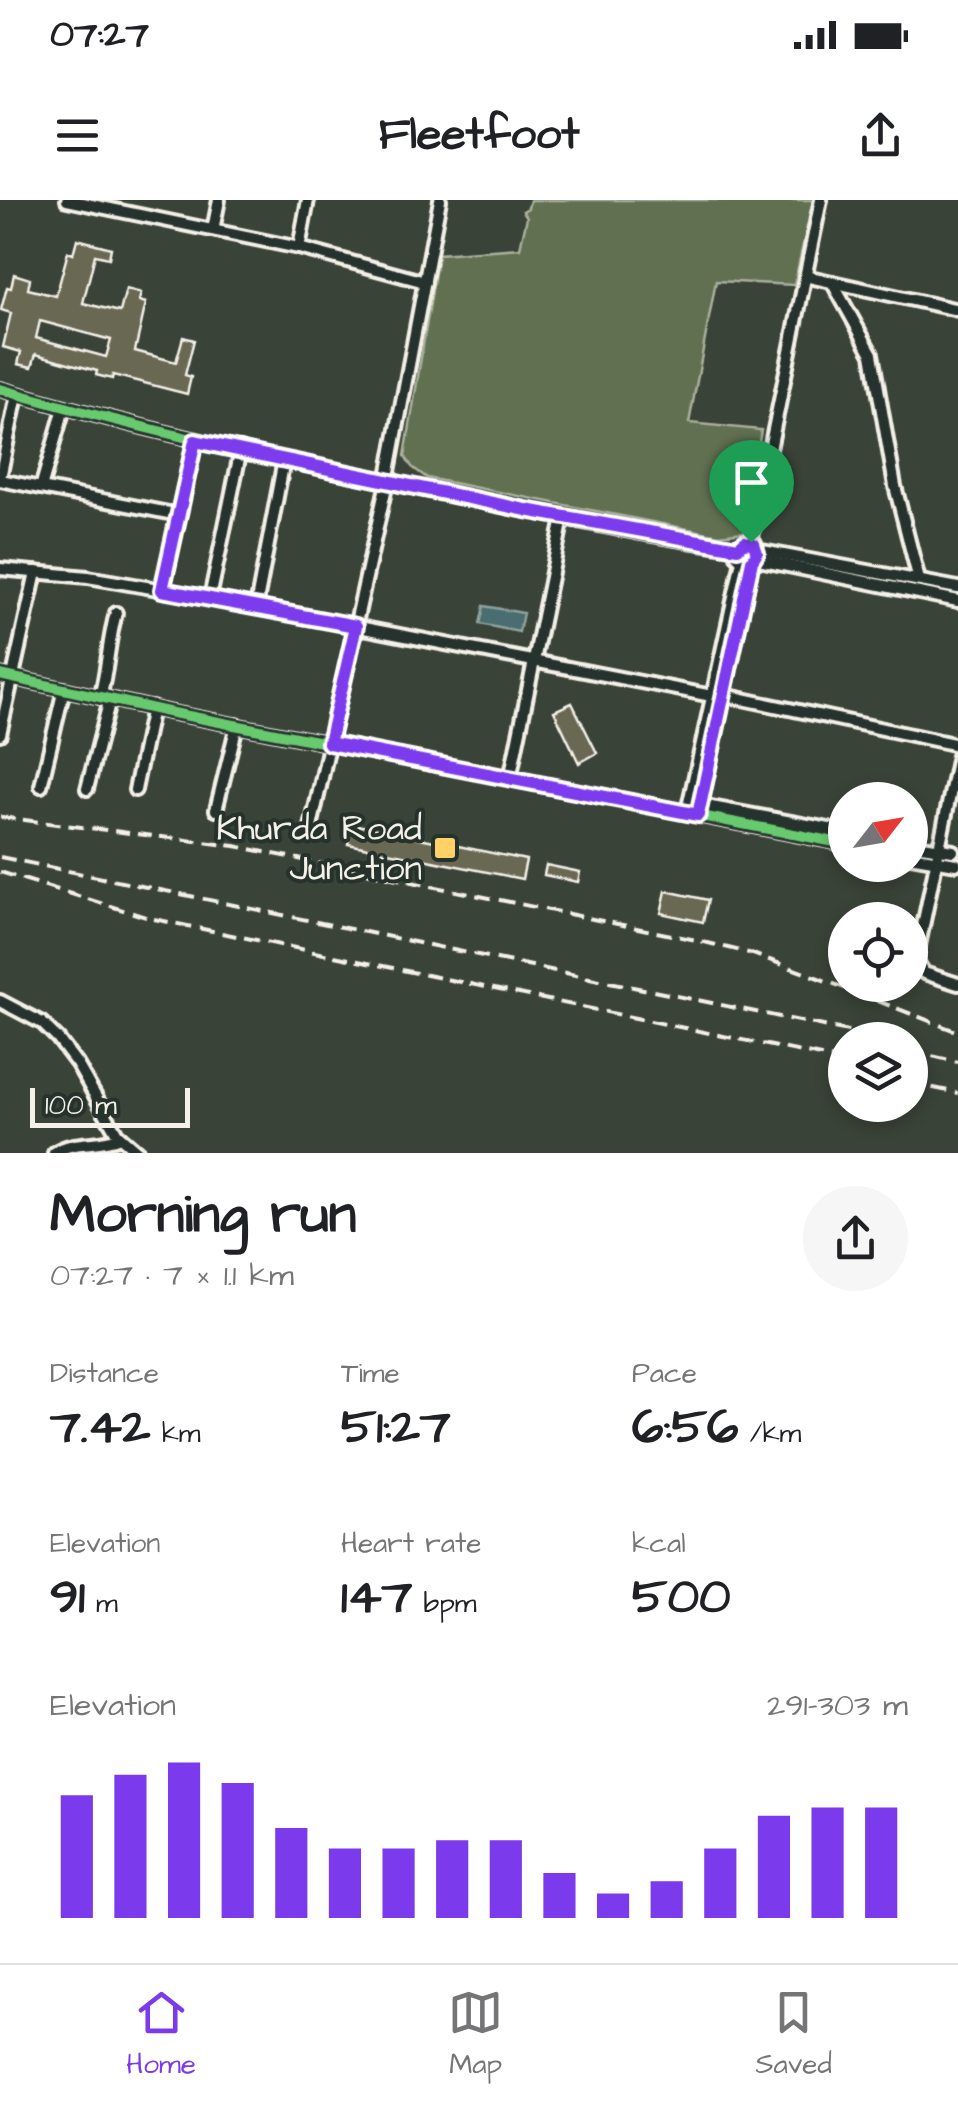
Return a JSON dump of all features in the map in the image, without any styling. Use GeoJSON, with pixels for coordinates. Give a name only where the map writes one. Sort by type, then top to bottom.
{"type":"FeatureCollection","features":[{"type":"Feature","properties":{"kind":"street"},"geometry":{"type":"LineString","coordinates":[[67,200],[298,248],[425,282]]}},
{"type":"Feature","properties":{"kind":"street"},"geometry":{"type":"LineString","coordinates":[[130,214],[133,200]]}},
{"type":"Feature","properties":{"kind":"street"},"geometry":{"type":"LineString","coordinates":[[213,230],[219,200]]}},
{"type":"Feature","properties":{"kind":"street"},"geometry":{"type":"LineString","coordinates":[[298,248],[308,200]]}},
{"type":"Feature","properties":{"kind":"street"},"geometry":{"type":"LineString","coordinates":[[310,832],[387,482],[440,200]]}},
{"type":"Feature","properties":{"kind":"street"},"geometry":{"type":"LineString","coordinates":[[693,809],[821,200]]}},
{"type":"Feature","properties":{"kind":"street"},"geometry":{"type":"LineString","coordinates":[[805,276],[958,310]]}},
{"type":"Feature","properties":{"kind":"street"},"geometry":{"type":"LineString","coordinates":[[832,282],[872,354],[895,486],[919,580]]}},
{"type":"Feature","properties":{"kind":"street"},"geometry":{"type":"LineString","coordinates":[[0,390],[195,441],[749,554],[958,601]]}},
{"type":"Feature","properties":{"kind":"street"},"geometry":{"type":"LineString","coordinates":[[18,394],[0,479],[179,515]]}},
{"type":"Feature","properties":{"kind":"street"},"geometry":{"type":"LineString","coordinates":[[41,488],[64,408]]}},
{"type":"Feature","properties":{"kind":"street"},"geometry":{"type":"LineString","coordinates":[[162,590],[195,441]]}},
{"type":"Feature","properties":{"kind":"street"},"geometry":{"type":"LineString","coordinates":[[210,598],[241,449]]}},
{"type":"Feature","properties":{"kind":"street"},"geometry":{"type":"LineString","coordinates":[[256,607],[284,460]]}},
{"type":"Feature","properties":{"kind":"street"},"geometry":{"type":"LineString","coordinates":[[510,779],[563,518]]}},
{"type":"Feature","properties":{"kind":"street"},"geometry":{"type":"LineString","coordinates":[[749,554],[958,588]]}},
{"type":"Feature","properties":{"kind":"street"},"geometry":{"type":"LineString","coordinates":[[0,569],[210,598],[958,745]]}},
{"type":"Feature","properties":{"kind":"street"},"geometry":{"type":"LineString","coordinates":[[0,734],[36,572]]}},
{"type":"Feature","properties":{"kind":"street"},"geometry":{"type":"LineString","coordinates":[[87,789],[105,698],[108,640],[116,612]]}},
{"type":"Feature","properties":{"kind":"street"},"geometry":{"type":"LineString","coordinates":[[0,675],[510,779],[828,829]]}},
{"type":"Feature","properties":{"kind":"street"},"geometry":{"type":"LineString","coordinates":[[41,786],[64,689]]}},
{"type":"Feature","properties":{"kind":"street"},"geometry":{"type":"LineString","coordinates":[[135,790],[152,708]]}},
{"type":"Feature","properties":{"kind":"street"},"geometry":{"type":"LineString","coordinates":[[216,810],[237,725]]}},
{"type":"Feature","properties":{"kind":"street"},"geometry":{"type":"LineString","coordinates":[[958,756],[916,960],[924,973],[958,984]]}},
{"type":"Feature","properties":{"kind":"street"},"geometry":{"type":"LineString","coordinates":[[693,809],[828,840]]}},
{"type":"Feature","properties":{"kind":"street"},"geometry":{"type":"LineString","coordinates":[[928,855],[956,848],[957,864]]}},
{"type":"Feature","properties":{"kind":"street"},"geometry":{"type":"LineString","coordinates":[[928,851],[957,864]]}},
{"type":"Feature","properties":{"kind":"street"},"geometry":{"type":"LineString","coordinates":[[0,1001],[42,1023],[58,1039],[120,1138],[139,1153]]}},
{"type":"Feature","properties":{"kind":"street"},"geometry":{"type":"LineString","coordinates":[[54,1153],[68,1145],[106,1143],[120,1138]]}},
{"type":"Feature","properties":{"kind":"green space"},"geometry":{"type":"Polygon","coordinates":[[[530,200],[813,200],[794,285],[716,281],[689,423],[761,430],[744,532],[719,535],[427,478],[412,467],[405,456],[438,254],[520,248],[527,217],[523,211],[530,200]]]}},
{"type":"Feature","properties":{"kind":"water"},"geometry":{"type":"Polygon","coordinates":[[[484,606],[523,613],[519,632],[480,624],[484,606]]]}},
{"type":"Feature","properties":{"kind":"building"},"geometry":{"type":"Polygon","coordinates":[[[77,239],[111,248],[109,258],[95,255],[83,303],[120,312],[126,289],[141,293],[139,301],[146,303],[135,351],[176,362],[183,337],[194,340],[185,375],[191,377],[187,394],[113,375],[112,379],[96,375],[97,371],[36,354],[32,367],[18,364],[21,352],[3,347],[11,313],[1,310],[14,274],[30,279],[28,289],[56,296],[68,252],[73,254],[77,239]],[[40,321],[36,338],[106,357],[111,340],[40,321]]]}},
{"type":"Feature","properties":{"kind":"building"},"geometry":{"type":"Polygon","coordinates":[[[572,703],[597,753],[579,763],[554,711],[572,703]]]}},
{"type":"Feature","properties":{"kind":"building"},"geometry":{"type":"Polygon","coordinates":[[[352,824],[526,860],[522,879],[348,844],[352,824]]]}},
{"type":"Feature","properties":{"kind":"building"},"geometry":{"type":"Polygon","coordinates":[[[546,865],[580,872],[578,882],[544,875],[546,865]]]}},
{"type":"Feature","properties":{"kind":"building"},"geometry":{"type":"Polygon","coordinates":[[[666,891],[708,900],[703,922],[661,913],[666,891]]]}},
{"type":"Feature","properties":{"kind":"railway"},"geometry":{"type":"LineString","coordinates":[[0,817],[235,846],[696,940],[753,954],[958,1032]]}},
{"type":"Feature","properties":{"kind":"railway"},"geometry":{"type":"LineString","coordinates":[[0,857],[828,1027]]}},
{"type":"Feature","properties":{"kind":"railway"},"geometry":{"type":"LineString","coordinates":[[0,872],[149,918],[828,1058]]}},
{"type":"Feature","properties":{"kind":"railway"},"geometry":{"type":"LineString","coordinates":[[928,1055],[958,1062]]}},
{"type":"Feature","properties":{"kind":"railway"},"geometry":{"type":"LineString","coordinates":[[928,1087],[958,1093]]}},
{"type":"Feature","properties":{"kind":"cycle path"},"geometry":{"type":"LineString","coordinates":[[0,389],[296,463],[606,526],[737,548]]}},
{"type":"Feature","properties":{"kind":"cycle path"},"geometry":{"type":"LineString","coordinates":[[0,675],[168,712],[828,841]]}},
{"type":"Feature","properties":{"kind":"place","name":"Khurda Road Junction"},"geometry":{"type":"Point","coordinates":[445,848]}},
{"type":"Feature","properties":{"kind":"route"},"geometry":{"type":"LineString","coordinates":[[195,441],[655,536],[738,548],[751,542],[757,553],[752,561],[698,815],[329,743],[356,626],[162,590],[195,441]]}}]}
